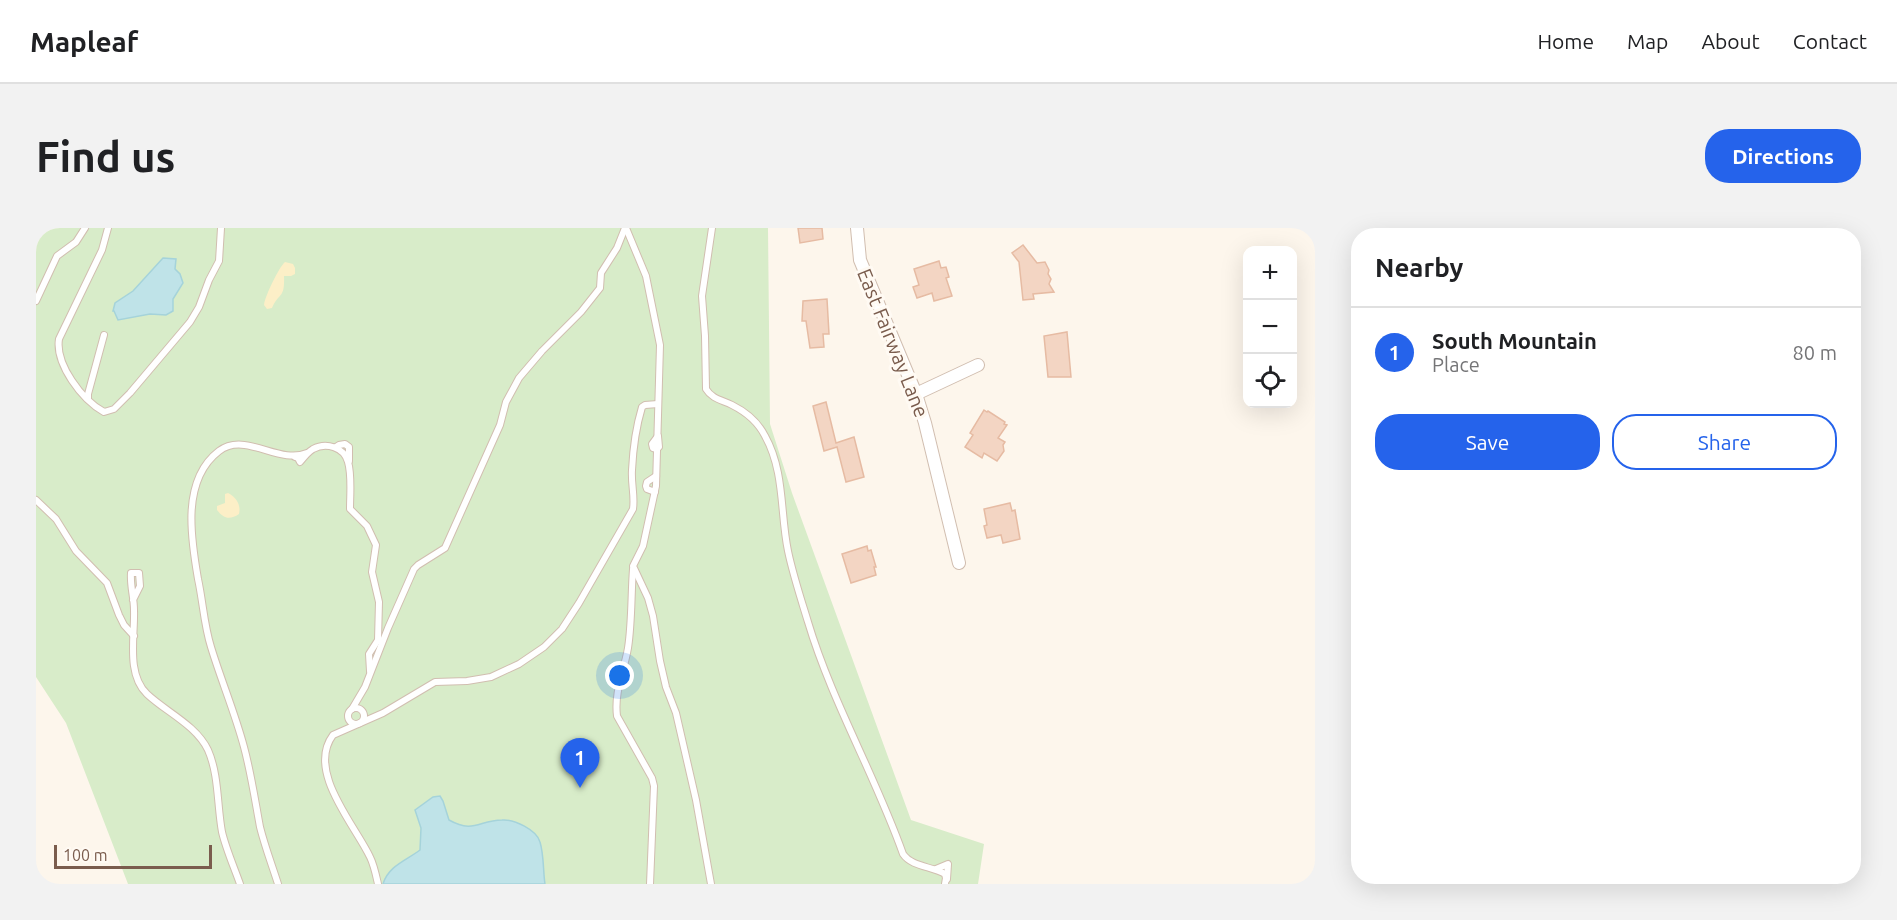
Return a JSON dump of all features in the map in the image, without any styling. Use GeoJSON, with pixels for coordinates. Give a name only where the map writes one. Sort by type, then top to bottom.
{"type":"FeatureCollection","features":[{"type":"Feature","properties":{"kind":"street","name":"East Fairway Lane"},"geometry":{"type":"LineString","coordinates":[[857,228],[860,260],[916,394],[959,563]]}},
{"type":"Feature","properties":{"kind":"street"},"geometry":{"type":"LineString","coordinates":[[916,394],[978,365]]}},
{"type":"Feature","properties":{"kind":"lane"},"geometry":{"type":"LineString","coordinates":[[36,301],[57,256],[76,242],[85,228]]}},
{"type":"Feature","properties":{"kind":"lane"},"geometry":{"type":"LineString","coordinates":[[108,228],[102,250],[59,339],[58,347],[67,375],[88,399],[104,412],[114,409],[152,369],[184,330],[199,307],[219,261],[221,228]]}},
{"type":"Feature","properties":{"kind":"lane"},"geometry":{"type":"LineString","coordinates":[[626,228],[646,276],[660,345],[655,492],[643,546],[633,566],[628,647],[617,690],[616,705],[617,716],[652,778],[654,786],[650,884]]}},
{"type":"Feature","properties":{"kind":"lane"},"geometry":{"type":"LineString","coordinates":[[346,729],[349,712],[356,707],[371,666],[414,569],[445,548],[500,425],[506,402],[519,378],[581,312],[600,288],[601,273],[617,248],[626,228]]}},
{"type":"Feature","properties":{"kind":"lane"},"geometry":{"type":"LineString","coordinates":[[712,228],[702,296],[706,389],[714,398],[732,405],[751,418],[767,439],[779,473],[788,552],[819,655],[888,812],[903,854],[914,864],[945,874],[946,883]]}},
{"type":"Feature","properties":{"kind":"lane"},"geometry":{"type":"LineString","coordinates":[[88,399],[104,335]]}},
{"type":"Feature","properties":{"kind":"lane"},"geometry":{"type":"LineString","coordinates":[[80,390],[90,387]]}},
{"type":"Feature","properties":{"kind":"lane"},"geometry":{"type":"LineString","coordinates":[[378,884],[372,859],[339,806],[329,782],[326,748],[333,735],[365,718],[383,713],[435,682],[479,680],[519,664],[544,647],[562,629],[633,509],[632,469],[639,417],[642,407],[658,404]]}},
{"type":"Feature","properties":{"kind":"lane"},"geometry":{"type":"LineString","coordinates":[[278,884],[264,843],[244,746],[211,645],[194,561],[192,505],[201,473],[210,459],[222,449],[238,445],[252,447],[298,458],[300,462],[314,448],[324,445],[336,447],[345,455],[349,464],[350,509],[367,526],[376,545],[372,572],[379,602],[378,640],[369,654],[371,666]]}},
{"type":"Feature","properties":{"kind":"lane"},"geometry":{"type":"LineString","coordinates":[[36,500],[56,519],[76,550],[107,583],[124,626],[135,636]]}},
{"type":"Feature","properties":{"kind":"lane"},"geometry":{"type":"LineString","coordinates":[[633,566],[644,588],[653,616],[666,687],[679,724],[696,801],[711,884]]}},
{"type":"Feature","properties":{"kind":"lane"},"geometry":{"type":"LineString","coordinates":[[632,590],[644,588]]}},
{"type":"Feature","properties":{"kind":"lane"},"geometry":{"type":"LineString","coordinates":[[134,600],[134,659],[137,681],[146,693],[177,716],[207,748],[212,763],[222,831],[240,884]]}},
{"type":"Feature","properties":{"kind":"lane"},"geometry":{"type":"LineString","coordinates":[[119,615],[123,619],[130,618],[134,609]]}},
{"type":"Feature","properties":{"kind":"lane"},"geometry":{"type":"LineString","coordinates":[[356,707],[362,711],[365,718]]}},
{"type":"Feature","properties":{"kind":"lane"},"geometry":{"type":"LineString","coordinates":[[348,717],[353,723],[358,723],[365,718]]}},
{"type":"Feature","properties":{"kind":"lane"},"geometry":{"type":"LineString","coordinates":[[936,870],[948,864],[946,883]]}},
{"type":"Feature","properties":{"kind":"green space"},"geometry":{"type":"Polygon","coordinates":[[[36,228],[768,228],[770,424],[792,493],[911,820],[984,844],[978,884],[128,884],[66,723],[36,677],[36,228]]]}},
{"type":"Feature","properties":{"kind":"sand"},"geometry":{"type":"Polygon","coordinates":[[[285,262],[293,264],[295,274],[284,276],[282,292],[272,308],[267,309],[264,305],[267,295],[285,262]]]}},
{"type":"Feature","properties":{"kind":"sand"},"geometry":{"type":"Polygon","coordinates":[[[228,493],[236,499],[239,505],[239,514],[230,518],[217,510],[217,506],[225,503],[225,494],[228,493]]]}},
{"type":"Feature","properties":{"kind":"water"},"geometry":{"type":"Polygon","coordinates":[[[163,258],[176,259],[175,269],[180,274],[183,283],[173,299],[173,311],[166,315],[150,314],[118,320],[113,311],[115,303],[133,291],[163,258]]]}},
{"type":"Feature","properties":{"kind":"water"},"geometry":{"type":"Polygon","coordinates":[[[440,796],[449,820],[458,824],[471,826],[507,820],[524,826],[534,833],[541,847],[545,884],[383,884],[393,868],[420,850],[421,828],[415,810],[433,797],[440,796]]]}},
{"type":"Feature","properties":{"kind":"building"},"geometry":{"type":"Polygon","coordinates":[[[798,228],[822,228],[823,239],[800,243],[798,228]]]}},
{"type":"Feature","properties":{"kind":"building"},"geometry":{"type":"Polygon","coordinates":[[[1023,245],[1037,263],[1045,262],[1051,279],[1049,284],[1054,292],[1033,294],[1034,299],[1023,300],[1019,262],[1012,253],[1023,245]]]}},
{"type":"Feature","properties":{"kind":"building"},"geometry":{"type":"Polygon","coordinates":[[[939,261],[941,268],[946,267],[949,277],[946,278],[952,296],[934,301],[932,293],[917,298],[913,287],[919,285],[914,269],[939,261]]]}},
{"type":"Feature","properties":{"kind":"building"},"geometry":{"type":"Polygon","coordinates":[[[827,299],[829,334],[823,334],[824,347],[810,348],[806,321],[802,321],[803,301],[827,299]]]}},
{"type":"Feature","properties":{"kind":"building"},"geometry":{"type":"Polygon","coordinates":[[[1067,332],[1071,377],[1048,377],[1044,336],[1067,332]]]}},
{"type":"Feature","properties":{"kind":"building"},"geometry":{"type":"Polygon","coordinates":[[[826,402],[836,443],[854,437],[864,477],[846,482],[837,447],[824,451],[813,406],[826,402]]]}},
{"type":"Feature","properties":{"kind":"building"},"geometry":{"type":"Polygon","coordinates":[[[984,410],[1007,425],[998,438],[1005,442],[1004,451],[997,461],[984,453],[982,458],[965,447],[973,435],[970,433],[984,410]]]}},
{"type":"Feature","properties":{"kind":"building"},"geometry":{"type":"Polygon","coordinates":[[[1010,503],[1012,511],[1015,510],[1020,539],[1003,543],[1001,535],[987,538],[984,509],[1010,503]]]}},
{"type":"Feature","properties":{"kind":"building"},"geometry":{"type":"Polygon","coordinates":[[[867,546],[868,551],[871,550],[876,575],[851,583],[842,554],[867,546]]]}},
{"type":"Feature","properties":{"kind":"place","name":"South Mountain"},"geometry":{"type":"Point","coordinates":[580,788]}}]}
